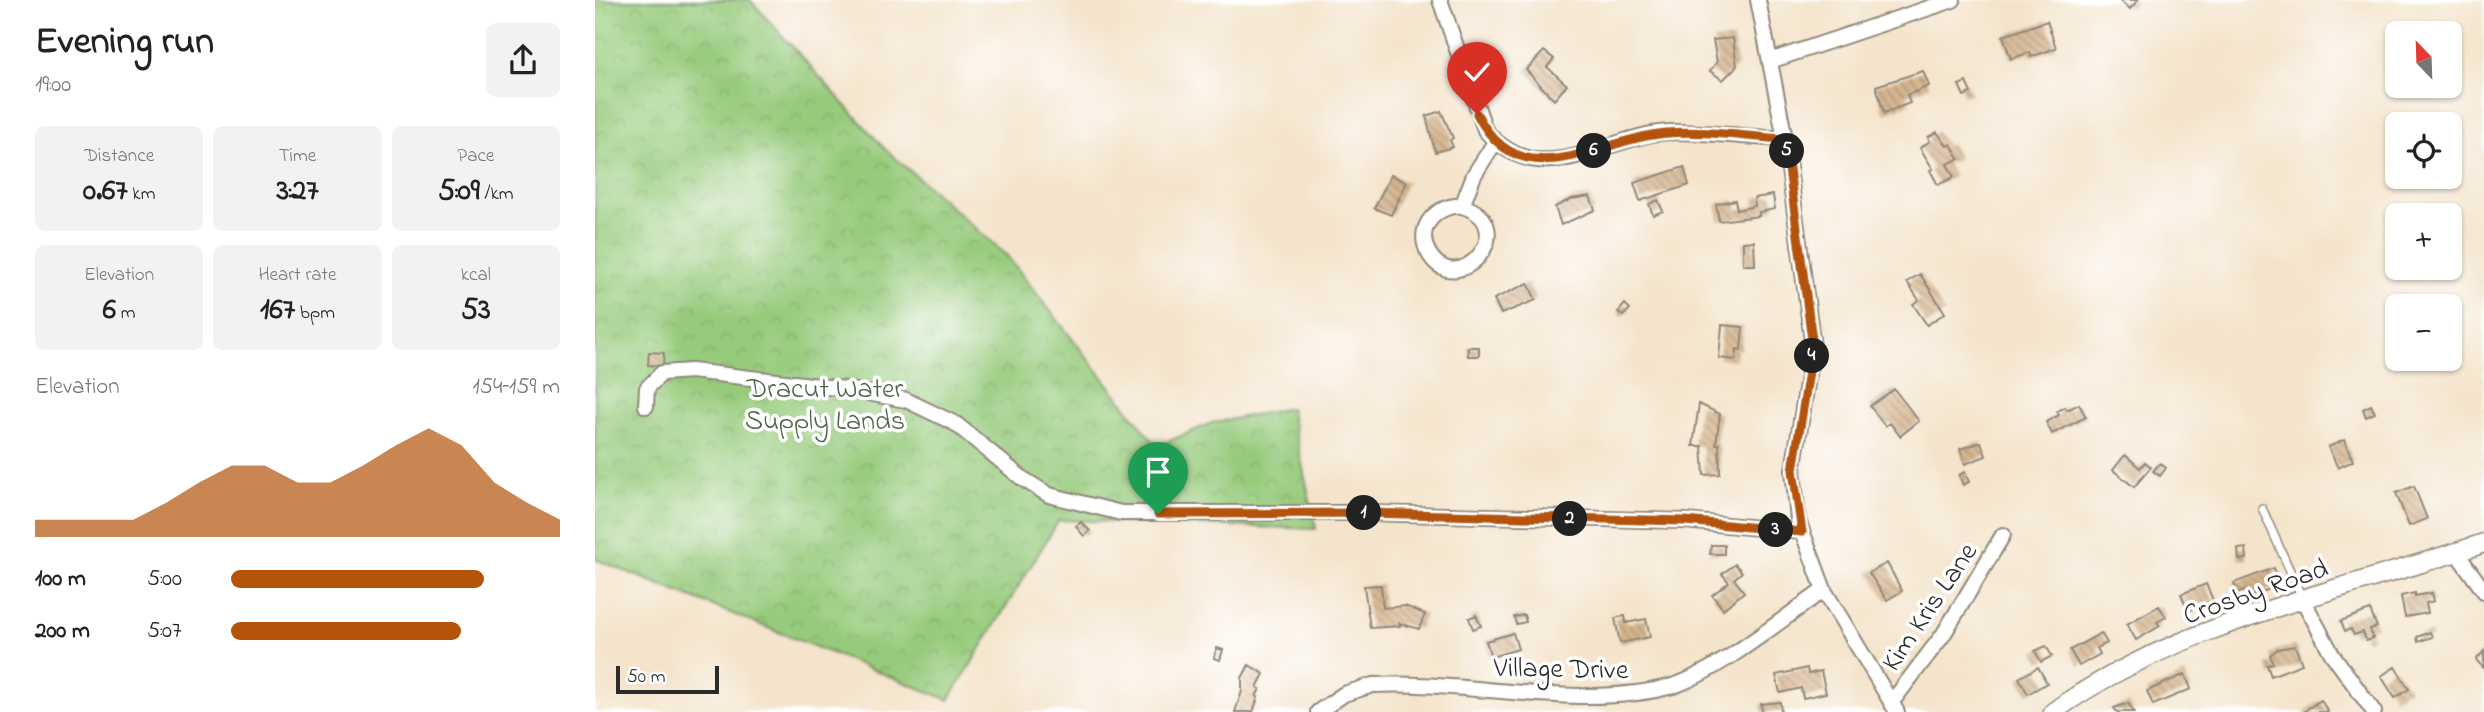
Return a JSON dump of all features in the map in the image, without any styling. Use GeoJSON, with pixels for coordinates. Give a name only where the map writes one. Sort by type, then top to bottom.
{"type":"FeatureCollection","features":[{"type":"Feature","properties":{"kind":"street"},"geometry":{"type":"LineString","coordinates":[[1440,0],[1477,114],[1495,142],[1522,157],[1554,162],[1637,137],[1671,132],[1785,139]]}},
{"type":"Feature","properties":{"kind":"street"},"geometry":{"type":"LineString","coordinates":[[1758,0],[1785,139],[1813,347],[1793,470],[1802,532],[1824,590],[1894,707]]}},
{"type":"Feature","properties":{"kind":"street"},"geometry":{"type":"LineString","coordinates":[[1770,61],[1953,0]]}},
{"type":"Feature","properties":{"kind":"street"},"geometry":{"type":"LineString","coordinates":[[1462,206],[1474,175],[1495,142]]}},
{"type":"Feature","properties":{"kind":"street"},"geometry":{"type":"LineString","coordinates":[[1449,206],[1462,206],[1475,211],[1484,222],[1487,241],[1482,254],[1473,264],[1453,268],[1440,264],[1430,255],[1424,236],[1428,223],[1436,212],[1449,206]]}},
{"type":"Feature","properties":{"kind":"street"},"geometry":{"type":"LineString","coordinates":[[646,406],[647,388],[661,373],[691,371],[845,389],[906,400],[956,424],[1023,479],[1049,495],[1121,513],[1367,513],[1685,521],[1802,532]]}},
{"type":"Feature","properties":{"kind":"street","name":"Kim Kris Lane"},"geometry":{"type":"LineString","coordinates":[[1894,707],[1943,635],[2003,535]]}},
{"type":"Feature","properties":{"kind":"street","name":"Crosby Road"},"geometry":{"type":"LineString","coordinates":[[2053,712],[2077,695],[2153,655],[2303,600],[2484,542]]}},
{"type":"Feature","properties":{"kind":"street"},"geometry":{"type":"LineString","coordinates":[[2456,552],[2484,591]]}},
{"type":"Feature","properties":{"kind":"street","name":"Village Drive"},"geometry":{"type":"LineString","coordinates":[[1318,712],[1344,694],[1381,685],[1577,697],[1650,692],[1677,684],[1702,672],[1824,590]]}},
{"type":"Feature","properties":{"kind":"street"},"geometry":{"type":"LineString","coordinates":[[2303,600],[2333,654],[2374,712]]}},
{"type":"Feature","properties":{"kind":"lane"},"geometry":{"type":"LineString","coordinates":[[2262,508],[2303,600]]}},
{"type":"Feature","properties":{"kind":"green space","name":"Dracut Water Supply Lands"},"geometry":{"type":"Polygon","coordinates":[[[595,0],[750,0],[885,149],[1007,256],[1157,446],[1212,423],[1290,408],[1316,529],[1059,520],[949,700],[595,559],[595,0]]]}},
{"type":"Feature","properties":{"kind":"building"},"geometry":{"type":"Polygon","coordinates":[[[2119,0],[2138,0],[2130,9],[2119,0]]]}},
{"type":"Feature","properties":{"kind":"building"},"geometry":{"type":"Polygon","coordinates":[[[2047,21],[2056,48],[2031,57],[2030,52],[2011,59],[2003,36],[2047,21]]]}},
{"type":"Feature","properties":{"kind":"building"},"geometry":{"type":"Polygon","coordinates":[[[1733,38],[1737,66],[1723,80],[1710,71],[1717,62],[1713,40],[1733,38]]]}},
{"type":"Feature","properties":{"kind":"building"},"geometry":{"type":"Polygon","coordinates":[[[1544,51],[1554,59],[1547,67],[1567,85],[1554,100],[1526,70],[1544,51]]]}},
{"type":"Feature","properties":{"kind":"building"},"geometry":{"type":"Polygon","coordinates":[[[1923,71],[1929,86],[1907,95],[1910,103],[1884,113],[1876,86],[1923,71]]]}},
{"type":"Feature","properties":{"kind":"building"},"geometry":{"type":"Polygon","coordinates":[[[1966,82],[1971,93],[1964,96],[1959,85],[1966,82]]]}},
{"type":"Feature","properties":{"kind":"building"},"geometry":{"type":"Polygon","coordinates":[[[1441,111],[1453,138],[1450,140],[1453,147],[1435,152],[1426,116],[1441,111]]]}},
{"type":"Feature","properties":{"kind":"building"},"geometry":{"type":"Polygon","coordinates":[[[1937,132],[1947,146],[1951,144],[1959,159],[1947,164],[1954,177],[1938,185],[1930,170],[1933,169],[1920,148],[1930,141],[1928,137],[1937,132]]]}},
{"type":"Feature","properties":{"kind":"building"},"geometry":{"type":"Polygon","coordinates":[[[1684,167],[1689,185],[1640,201],[1634,183],[1684,167]]]}},
{"type":"Feature","properties":{"kind":"building"},"geometry":{"type":"Polygon","coordinates":[[[1391,175],[1407,182],[1391,215],[1374,208],[1391,175]]]}},
{"type":"Feature","properties":{"kind":"building"},"geometry":{"type":"Polygon","coordinates":[[[1773,195],[1775,209],[1759,212],[1759,216],[1719,221],[1716,204],[1735,200],[1737,210],[1755,206],[1754,198],[1773,195]]]}},
{"type":"Feature","properties":{"kind":"building"},"geometry":{"type":"Polygon","coordinates":[[[1590,196],[1595,210],[1561,225],[1555,207],[1571,199],[1590,196]]]}},
{"type":"Feature","properties":{"kind":"building"},"geometry":{"type":"Polygon","coordinates":[[[1658,200],[1663,211],[1653,215],[1649,204],[1658,200]]]}},
{"type":"Feature","properties":{"kind":"building"},"geometry":{"type":"Polygon","coordinates":[[[1754,241],[1755,265],[1743,265],[1743,242],[1754,241]]]}},
{"type":"Feature","properties":{"kind":"building"},"geometry":{"type":"Polygon","coordinates":[[[1920,274],[1945,313],[1927,325],[1913,304],[1919,300],[1907,282],[1920,274]]]}},
{"type":"Feature","properties":{"kind":"building"},"geometry":{"type":"Polygon","coordinates":[[[1528,283],[1536,300],[1501,314],[1494,299],[1528,283]]]}},
{"type":"Feature","properties":{"kind":"building"},"geometry":{"type":"Polygon","coordinates":[[[1625,304],[1630,309],[1623,316],[1618,312],[1625,304]]]}},
{"type":"Feature","properties":{"kind":"building"},"geometry":{"type":"Polygon","coordinates":[[[1722,325],[1743,327],[1741,350],[1737,349],[1736,360],[1719,358],[1722,325]]]}},
{"type":"Feature","properties":{"kind":"building"},"geometry":{"type":"Polygon","coordinates":[[[1468,347],[1479,347],[1479,356],[1468,356],[1468,347]]]}},
{"type":"Feature","properties":{"kind":"building"},"geometry":{"type":"Polygon","coordinates":[[[649,352],[664,353],[663,366],[648,365],[649,352]]]}},
{"type":"Feature","properties":{"kind":"building"},"geometry":{"type":"Polygon","coordinates":[[[1894,389],[1919,421],[1900,436],[1890,423],[1885,426],[1870,406],[1894,389]]]}},
{"type":"Feature","properties":{"kind":"building"},"geometry":{"type":"Polygon","coordinates":[[[1699,404],[1720,414],[1716,444],[1719,444],[1720,474],[1704,475],[1702,446],[1693,446],[1699,404]]]}},
{"type":"Feature","properties":{"kind":"building"},"geometry":{"type":"Polygon","coordinates":[[[2079,404],[2086,417],[2052,434],[2046,422],[2059,415],[2057,411],[2079,404]]]}},
{"type":"Feature","properties":{"kind":"building"},"geometry":{"type":"Polygon","coordinates":[[[2371,405],[2375,413],[2366,417],[2363,409],[2371,405]]]}},
{"type":"Feature","properties":{"kind":"building"},"geometry":{"type":"Polygon","coordinates":[[[2344,440],[2353,461],[2338,468],[2328,447],[2344,440]]]}},
{"type":"Feature","properties":{"kind":"building"},"geometry":{"type":"Polygon","coordinates":[[[1981,442],[1986,456],[1965,464],[1960,449],[1981,442]]]}},
{"type":"Feature","properties":{"kind":"building"},"geometry":{"type":"Polygon","coordinates":[[[2125,455],[2140,468],[2145,462],[2151,467],[2134,487],[2113,470],[2125,455]]]}},
{"type":"Feature","properties":{"kind":"building"},"geometry":{"type":"Polygon","coordinates":[[[2160,463],[2166,468],[2160,476],[2153,471],[2160,463]]]}},
{"type":"Feature","properties":{"kind":"building"},"geometry":{"type":"Polygon","coordinates":[[[1965,472],[1969,482],[1963,485],[1959,475],[1965,472]]]}},
{"type":"Feature","properties":{"kind":"building"},"geometry":{"type":"Polygon","coordinates":[[[2414,486],[2427,519],[2409,526],[2396,493],[2414,486]]]}},
{"type":"Feature","properties":{"kind":"building"},"geometry":{"type":"Polygon","coordinates":[[[1081,522],[1090,531],[1084,536],[1076,526],[1081,522]]]}},
{"type":"Feature","properties":{"kind":"building"},"geometry":{"type":"Polygon","coordinates":[[[1711,545],[1724,545],[1724,554],[1710,554],[1711,545]]]}},
{"type":"Feature","properties":{"kind":"building"},"geometry":{"type":"Polygon","coordinates":[[[2246,548],[2247,559],[2239,560],[2238,549],[2246,548]]]}},
{"type":"Feature","properties":{"kind":"building"},"geometry":{"type":"Polygon","coordinates":[[[1887,563],[1902,591],[1887,600],[1869,573],[1887,563]]]}},
{"type":"Feature","properties":{"kind":"building"},"geometry":{"type":"Polygon","coordinates":[[[1735,564],[1742,572],[1734,579],[1744,592],[1723,609],[1712,595],[1729,582],[1722,574],[1735,564]]]}},
{"type":"Feature","properties":{"kind":"building"},"geometry":{"type":"Polygon","coordinates":[[[2274,568],[2279,583],[2272,588],[2249,597],[2247,590],[2238,593],[2234,583],[2274,568]]]}},
{"type":"Feature","properties":{"kind":"building"},"geometry":{"type":"Polygon","coordinates":[[[2206,584],[2213,600],[2188,611],[2181,594],[2206,584]]]}},
{"type":"Feature","properties":{"kind":"building"},"geometry":{"type":"Polygon","coordinates":[[[1381,585],[1383,608],[1405,606],[1425,614],[1419,629],[1399,623],[1400,626],[1370,628],[1364,586],[1381,585]]]}},
{"type":"Feature","properties":{"kind":"building"},"geometry":{"type":"Polygon","coordinates":[[[2415,593],[2415,596],[2432,593],[2434,601],[2426,603],[2428,613],[2405,617],[2401,596],[2415,593]]]}},
{"type":"Feature","properties":{"kind":"building"},"geometry":{"type":"Polygon","coordinates":[[[2159,606],[2166,617],[2157,622],[2160,626],[2136,640],[2127,624],[2159,606]]]}},
{"type":"Feature","properties":{"kind":"building"},"geometry":{"type":"Polygon","coordinates":[[[2370,610],[2377,627],[2370,629],[2373,638],[2366,641],[2363,632],[2354,635],[2351,629],[2345,631],[2341,621],[2370,610]]]}},
{"type":"Feature","properties":{"kind":"building"},"geometry":{"type":"Polygon","coordinates":[[[1476,615],[1481,626],[1473,629],[1469,618],[1476,615]]]}},
{"type":"Feature","properties":{"kind":"building"},"geometry":{"type":"Polygon","coordinates":[[[1524,615],[1526,622],[1516,624],[1514,617],[1524,615]]]}},
{"type":"Feature","properties":{"kind":"building"},"geometry":{"type":"Polygon","coordinates":[[[1625,616],[1626,623],[1646,619],[1650,637],[1620,643],[1615,618],[1625,616]]]}},
{"type":"Feature","properties":{"kind":"building"},"geometry":{"type":"Polygon","coordinates":[[[2430,632],[2432,637],[2418,642],[2417,637],[2430,632]]]}},
{"type":"Feature","properties":{"kind":"building"},"geometry":{"type":"Polygon","coordinates":[[[1513,633],[1518,649],[1491,657],[1486,641],[1513,633]]]}},
{"type":"Feature","properties":{"kind":"building"},"geometry":{"type":"Polygon","coordinates":[[[2101,633],[2107,643],[2097,648],[2100,654],[2079,666],[2070,650],[2101,633]]]}},
{"type":"Feature","properties":{"kind":"building"},"geometry":{"type":"Polygon","coordinates":[[[2046,646],[2052,656],[2041,662],[2035,651],[2046,646]]]}},
{"type":"Feature","properties":{"kind":"building"},"geometry":{"type":"Polygon","coordinates":[[[2295,646],[2302,664],[2271,676],[2267,665],[2273,663],[2270,655],[2278,649],[2295,646]]]}},
{"type":"Feature","properties":{"kind":"building"},"geometry":{"type":"Polygon","coordinates":[[[1217,648],[1223,650],[1220,660],[1214,658],[1217,648]]]}},
{"type":"Feature","properties":{"kind":"building"},"geometry":{"type":"Polygon","coordinates":[[[2484,651],[2484,668],[2476,660],[2484,651]]]}},
{"type":"Feature","properties":{"kind":"building"},"geometry":{"type":"Polygon","coordinates":[[[1249,665],[1264,674],[1257,687],[1260,689],[1256,696],[1258,697],[1253,712],[1235,712],[1242,691],[1242,678],[1249,665]]]}},
{"type":"Feature","properties":{"kind":"building"},"geometry":{"type":"Polygon","coordinates":[[[2038,667],[2047,683],[2028,694],[2019,678],[2038,667]]]}},
{"type":"Feature","properties":{"kind":"building"},"geometry":{"type":"Polygon","coordinates":[[[2395,667],[2409,689],[2395,698],[2381,676],[2395,667]]]}},
{"type":"Feature","properties":{"kind":"building"},"geometry":{"type":"Polygon","coordinates":[[[1807,668],[1808,674],[1821,671],[1826,693],[1803,698],[1801,688],[1780,693],[1776,675],[1807,668]]]}},
{"type":"Feature","properties":{"kind":"building"},"geometry":{"type":"Polygon","coordinates":[[[2185,674],[2191,689],[2153,705],[2147,691],[2185,674]]]}},
{"type":"Feature","properties":{"kind":"building"},"geometry":{"type":"Polygon","coordinates":[[[2321,700],[2328,712],[2303,712],[2321,700]]]}},
{"type":"Feature","properties":{"kind":"building"},"geometry":{"type":"Polygon","coordinates":[[[1780,702],[1781,712],[1762,712],[1761,704],[1780,702]]]}},
{"type":"Feature","properties":{"kind":"building"},"geometry":{"type":"Polygon","coordinates":[[[2128,703],[2134,712],[2117,712],[2114,708],[2128,703]]]}},
{"type":"Feature","properties":{"kind":"route"},"geometry":{"type":"LineString","coordinates":[[1158,514],[1367,513],[1467,518],[1685,521],[1802,532],[1798,520],[1793,470],[1813,347],[1785,139],[1671,132],[1637,137],[1554,162],[1522,157],[1495,142],[1477,114]]}}]}
